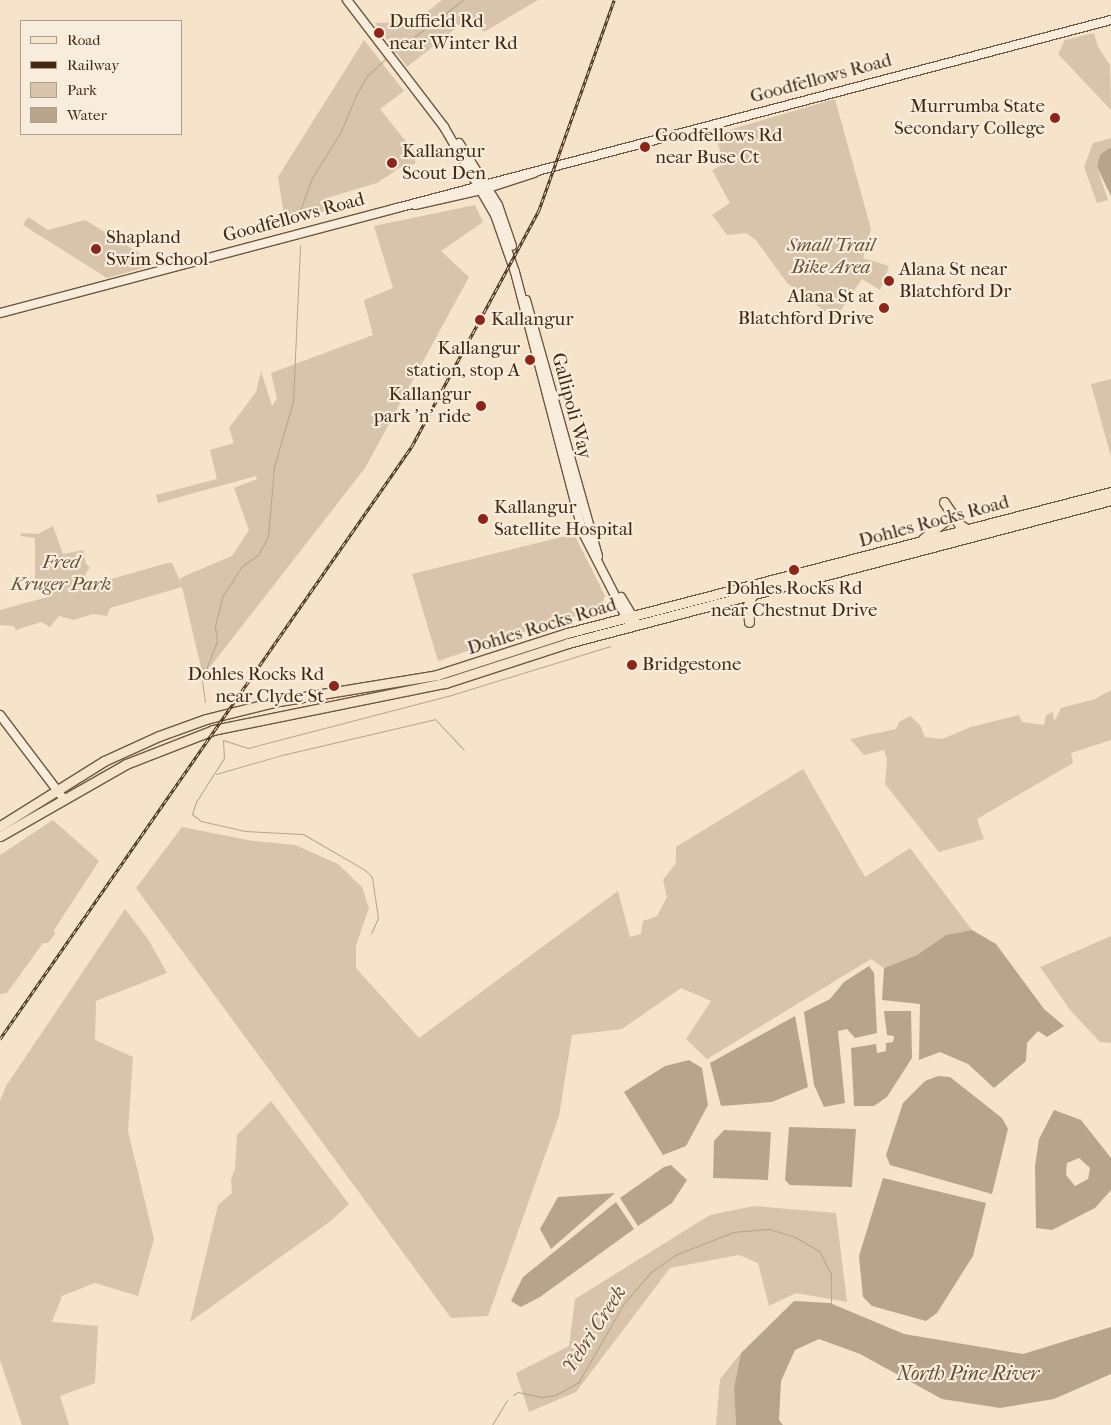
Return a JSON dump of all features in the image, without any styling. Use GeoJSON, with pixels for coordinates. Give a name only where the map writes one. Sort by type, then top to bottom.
{"type":"FeatureCollection","features":[{"type":"Feature","properties":{"kind":"main road","name":"Dohles Rocks Road"},"geometry":{"type":"LineString","coordinates":[[0,826],[56,789],[126,750],[206,719],[279,701],[428,678],[629,617],[1111,492]]}},
{"type":"Feature","properties":{"kind":"main road","name":"Dohles Rocks Road"},"geometry":{"type":"LineString","coordinates":[[0,836],[63,798],[126,764],[213,730],[438,685],[635,626],[1111,500]]}},
{"type":"Feature","properties":{"kind":"main road"},"geometry":{"type":"LineString","coordinates":[[944,502],[959,524],[968,530]]}},
{"type":"Feature","properties":{"kind":"main road"},"geometry":{"type":"LineString","coordinates":[[914,544],[940,528],[948,518]]}},
{"type":"Feature","properties":{"kind":"main road"},"geometry":{"type":"LineString","coordinates":[[749,622],[748,605],[752,595]]}},
{"type":"Feature","properties":{"kind":"street","name":"Gallipoli Way"},"geometry":{"type":"LineString","coordinates":[[347,0],[444,127],[484,186],[508,231],[590,534],[605,570],[635,626]]}},
{"type":"Feature","properties":{"kind":"street","name":"Goodfellows Road"},"geometry":{"type":"LineString","coordinates":[[0,314],[1111,20]]}},
{"type":"Feature","properties":{"kind":"street"},"geometry":{"type":"LineString","coordinates":[[0,715],[63,798]]}},
{"type":"Feature","properties":{"kind":"green space"},"geometry":{"type":"Polygon","coordinates":[[[442,0],[538,0],[484,32],[470,17],[407,67],[375,23],[414,22],[442,0]]]}},
{"type":"Feature","properties":{"kind":"green space"},"geometry":{"type":"Polygon","coordinates":[[[1094,33],[1098,47],[1110,65],[1111,110],[1058,54],[1065,40],[1094,33]]]}},
{"type":"Feature","properties":{"kind":"green space"},"geometry":{"type":"Polygon","coordinates":[[[364,40],[404,91],[380,109],[416,154],[415,164],[401,167],[377,183],[327,198],[326,211],[285,222],[278,177],[364,40]]]}},
{"type":"Feature","properties":{"kind":"green space","name":"Small Trail Bike Area"},"geometry":{"type":"Polygon","coordinates":[[[835,99],[871,229],[863,258],[889,266],[880,290],[862,279],[835,319],[787,283],[756,240],[746,233],[727,235],[712,215],[730,203],[712,170],[724,164],[715,134],[835,99]]]}},
{"type":"Feature","properties":{"kind":"green space"},"geometry":{"type":"Polygon","coordinates":[[[1111,138],[1111,148],[1097,167],[1108,200],[1097,203],[1084,167],[1093,143],[1111,138]]]}},
{"type":"Feature","properties":{"kind":"green space","name":"Fred Kruger Park"},"geometry":{"type":"Polygon","coordinates":[[[475,205],[483,222],[441,251],[469,277],[365,468],[203,676],[182,587],[110,608],[107,616],[93,614],[74,620],[59,616],[50,627],[41,622],[16,630],[14,626],[0,625],[0,610],[48,597],[41,579],[35,579],[35,538],[20,536],[22,533],[38,534],[53,526],[63,554],[83,550],[86,564],[90,567],[77,589],[167,563],[172,563],[181,583],[180,578],[232,556],[249,530],[234,488],[257,479],[256,476],[158,503],[156,495],[217,479],[210,450],[234,443],[229,428],[256,392],[261,371],[272,406],[277,399],[271,373],[373,335],[364,300],[393,288],[374,226],[475,205]]]}},
{"type":"Feature","properties":{"kind":"green space","name":"Shapland Swim School"},"geometry":{"type":"Polygon","coordinates":[[[28,217],[48,230],[85,220],[157,264],[107,278],[23,225],[28,217]]]}},
{"type":"Feature","properties":{"kind":"green space"},"geometry":{"type":"Polygon","coordinates":[[[1111,379],[1111,457],[1091,384],[1111,379]]]}},
{"type":"Feature","properties":{"kind":"green space"},"geometry":{"type":"Polygon","coordinates":[[[574,534],[605,596],[599,610],[556,621],[438,661],[412,574],[574,534]]]}},
{"type":"Feature","properties":{"kind":"green space"},"geometry":{"type":"Polygon","coordinates":[[[1111,690],[1111,740],[1071,753],[1073,763],[977,819],[984,839],[939,852],[885,784],[887,760],[884,750],[864,755],[850,739],[896,729],[899,722],[910,716],[920,725],[925,737],[942,739],[971,727],[1019,715],[1022,722],[1044,725],[1046,715],[1053,712],[1054,722],[1061,708],[1095,699],[1111,690]]]}},
{"type":"Feature","properties":{"kind":"green space"},"geometry":{"type":"Polygon","coordinates":[[[803,769],[865,877],[910,848],[972,930],[946,935],[917,955],[884,968],[871,959],[707,1059],[686,1039],[711,1001],[681,988],[622,1029],[572,1035],[559,1116],[488,1316],[451,1318],[136,888],[182,827],[253,841],[295,845],[338,864],[362,887],[369,908],[356,945],[356,968],[419,1038],[618,891],[630,937],[641,934],[643,921],[657,916],[667,897],[663,880],[676,863],[676,847],[803,769]]]}},
{"type":"Feature","properties":{"kind":"green space"},"geometry":{"type":"Polygon","coordinates":[[[53,820],[99,861],[54,930],[55,934],[48,943],[43,943],[7,993],[0,994],[0,855],[53,820]]]}},
{"type":"Feature","properties":{"kind":"green space"},"geometry":{"type":"Polygon","coordinates":[[[125,909],[148,939],[167,973],[96,1001],[95,1040],[133,1057],[128,1131],[154,1239],[138,1296],[95,1283],[62,1296],[52,1322],[98,1326],[95,1383],[60,1396],[69,1425],[22,1425],[0,1360],[0,1101],[6,1086],[125,909]]]}},
{"type":"Feature","properties":{"kind":"green space"},"geometry":{"type":"Polygon","coordinates":[[[1111,936],[1111,1043],[1100,1042],[1071,1011],[1040,967],[1111,936]]]}},
{"type":"Feature","properties":{"kind":"green space"},"geometry":{"type":"Polygon","coordinates":[[[271,1101],[349,1204],[332,1220],[190,1322],[218,1205],[232,1193],[231,1179],[235,1169],[237,1135],[271,1101]]]}},
{"type":"Feature","properties":{"kind":"green space"},"geometry":{"type":"Polygon","coordinates":[[[754,1206],[836,1213],[847,1302],[796,1293],[769,1306],[758,1263],[739,1255],[670,1268],[576,1392],[529,1412],[516,1373],[569,1346],[575,1299],[710,1215],[754,1206]]]}},
{"type":"Feature","properties":{"kind":"green space"},"geometry":{"type":"Polygon","coordinates":[[[741,1353],[734,1388],[736,1425],[716,1425],[720,1379],[741,1353]]]}},
{"type":"Feature","properties":{"kind":"water"},"geometry":{"type":"Polygon","coordinates":[[[1111,148],[1111,196],[1097,167],[1100,155],[1111,148]]]}},
{"type":"Feature","properties":{"kind":"water"},"geometry":{"type":"Polygon","coordinates":[[[972,930],[996,944],[1044,1009],[1064,1026],[1047,1037],[1038,1031],[1027,1043],[1026,1061],[994,1088],[968,1064],[940,1052],[919,1060],[920,1004],[882,1000],[884,968],[917,955],[946,935],[972,930]]]}},
{"type":"Feature","properties":{"kind":"water"},"geometry":{"type":"Polygon","coordinates":[[[869,966],[874,973],[877,1033],[855,1038],[847,1029],[838,1031],[845,1103],[824,1107],[814,1085],[804,1012],[830,999],[844,982],[869,966]]]}},
{"type":"Feature","properties":{"kind":"water"},"geometry":{"type":"Polygon","coordinates":[[[884,1011],[911,1011],[912,1058],[887,1097],[874,1106],[854,1106],[851,1048],[876,1044],[877,1053],[886,1051],[886,1043],[893,1042],[894,1036],[887,1035],[884,1011]]]}},
{"type":"Feature","properties":{"kind":"water"},"geometry":{"type":"Polygon","coordinates":[[[795,1016],[808,1087],[772,1102],[721,1106],[710,1063],[795,1016]]]}},
{"type":"Feature","properties":{"kind":"water"},"geometry":{"type":"Polygon","coordinates":[[[689,1060],[702,1068],[708,1105],[686,1146],[663,1155],[624,1092],[665,1066],[689,1060]]]}},
{"type":"Feature","properties":{"kind":"water"},"geometry":{"type":"Polygon","coordinates":[[[938,1076],[950,1077],[1002,1118],[1008,1129],[992,1194],[890,1165],[886,1155],[903,1103],[925,1081],[938,1076]]]}},
{"type":"Feature","properties":{"kind":"water"},"geometry":{"type":"Polygon","coordinates":[[[1054,1110],[1081,1120],[1111,1158],[1111,1190],[1095,1208],[1052,1230],[1036,1228],[1035,1166],[1039,1139],[1054,1110]],[[1079,1158],[1067,1163],[1066,1175],[1075,1186],[1088,1179],[1090,1168],[1079,1158]]]}},
{"type":"Feature","properties":{"kind":"water"},"geometry":{"type":"Polygon","coordinates":[[[789,1127],[856,1129],[852,1187],[790,1185],[785,1180],[789,1127]]]}},
{"type":"Feature","properties":{"kind":"water"},"geometry":{"type":"Polygon","coordinates":[[[724,1130],[771,1132],[768,1180],[713,1178],[714,1141],[724,1130]]]}},
{"type":"Feature","properties":{"kind":"water"},"geometry":{"type":"Polygon","coordinates":[[[671,1165],[687,1180],[672,1203],[638,1226],[620,1198],[664,1167],[671,1165]]]}},
{"type":"Feature","properties":{"kind":"water"},"geometry":{"type":"Polygon","coordinates":[[[883,1178],[986,1203],[973,1256],[937,1313],[926,1321],[872,1306],[863,1297],[859,1256],[883,1178]]]}},
{"type":"Feature","properties":{"kind":"water"},"geometry":{"type":"Polygon","coordinates":[[[615,1193],[551,1249],[540,1229],[558,1197],[615,1193]]]}},
{"type":"Feature","properties":{"kind":"water"},"geometry":{"type":"Polygon","coordinates":[[[616,1202],[634,1229],[540,1297],[521,1307],[511,1301],[523,1277],[616,1202]]]}},
{"type":"Feature","properties":{"kind":"water","name":"North Pine River"},"geometry":{"type":"Polygon","coordinates":[[[794,1301],[830,1303],[904,1334],[1023,1354],[1111,1327],[1111,1374],[1054,1399],[1000,1408],[942,1399],[860,1354],[819,1339],[795,1350],[781,1381],[779,1420],[783,1425],[736,1425],[734,1388],[741,1353],[794,1301]]]}},
{"type":"Feature","properties":{"kind":"waterway"},"geometry":{"type":"LineString","coordinates":[[394,52],[463,0]]}},
{"type":"Feature","properties":{"kind":"waterway"},"geometry":{"type":"LineString","coordinates":[[298,216],[312,178],[341,131],[357,93],[367,76],[385,59]]}},
{"type":"Feature","properties":{"kind":"waterway"},"geometry":{"type":"LineString","coordinates":[[205,702],[202,680],[217,641],[215,626],[222,597],[242,566],[258,555],[268,536],[274,467],[293,401],[300,245]]}},
{"type":"Feature","properties":{"kind":"waterway"},"geometry":{"type":"LineString","coordinates":[[223,740],[248,748],[448,696],[611,646]]}},
{"type":"Feature","properties":{"kind":"waterway"},"geometry":{"type":"LineString","coordinates":[[216,774],[282,755],[435,719],[464,750]]}},
{"type":"Feature","properties":{"kind":"waterway"},"geometry":{"type":"LineString","coordinates":[[223,740],[224,758],[196,802],[192,814],[201,821],[245,831],[303,834],[365,870],[372,877],[378,918],[371,934]]}},
{"type":"Feature","properties":{"kind":"waterway","name":"Yebri Creek"},"geometry":{"type":"LineString","coordinates":[[513,1395],[518,1392],[542,1397],[555,1395],[578,1383],[624,1303],[651,1272],[675,1255],[733,1232],[769,1229],[795,1237],[819,1251],[831,1274],[831,1303]]}},
{"type":"Feature","properties":{"kind":"waterway","name":"Yebri Creek"},"geometry":{"type":"LineString","coordinates":[[492,1425],[507,1400]]}},
{"type":"Feature","properties":{"kind":"railway"},"geometry":{"type":"LineString","coordinates":[[0,1039],[412,446],[539,210],[614,0]]}},
{"type":"Feature","properties":{"kind":"place","name":"Duffield Rd near Winter Rd"},"geometry":{"type":"Point","coordinates":[379,33]}},
{"type":"Feature","properties":{"kind":"place","name":"Murrumba State Secondary College"},"geometry":{"type":"Point","coordinates":[1055,118]}},
{"type":"Feature","properties":{"kind":"place","name":"Goodfellows Rd near Buse Ct"},"geometry":{"type":"Point","coordinates":[645,147]}},
{"type":"Feature","properties":{"kind":"place","name":"Kallangur Scout Den"},"geometry":{"type":"Point","coordinates":[392,163]}},
{"type":"Feature","properties":{"kind":"place","name":"Shapland Swim School"},"geometry":{"type":"Point","coordinates":[96,249]}},
{"type":"Feature","properties":{"kind":"place","name":"Alana St near Blatchford Dr"},"geometry":{"type":"Point","coordinates":[889,281]}},
{"type":"Feature","properties":{"kind":"place","name":"Alana St at Blatchford Drive"},"geometry":{"type":"Point","coordinates":[884,308]}},
{"type":"Feature","properties":{"kind":"place","name":"Kallangur"},"geometry":{"type":"Point","coordinates":[480,320]}},
{"type":"Feature","properties":{"kind":"place","name":"Kallangur station, stop A"},"geometry":{"type":"Point","coordinates":[530,360]}},
{"type":"Feature","properties":{"kind":"place","name":"Kallangur park 'n' ride"},"geometry":{"type":"Point","coordinates":[481,406]}},
{"type":"Feature","properties":{"kind":"place","name":"Kallangur Satellite Hospital"},"geometry":{"type":"Point","coordinates":[483,519]}},
{"type":"Feature","properties":{"kind":"place","name":"Dohles Rocks Rd near Chestnut Drive"},"geometry":{"type":"Point","coordinates":[794,570]}},
{"type":"Feature","properties":{"kind":"place","name":"Bridgestone"},"geometry":{"type":"Point","coordinates":[632,665]}},
{"type":"Feature","properties":{"kind":"place","name":"Dohles Rocks Rd near Clyde St"},"geometry":{"type":"Point","coordinates":[334,686]}}]}
